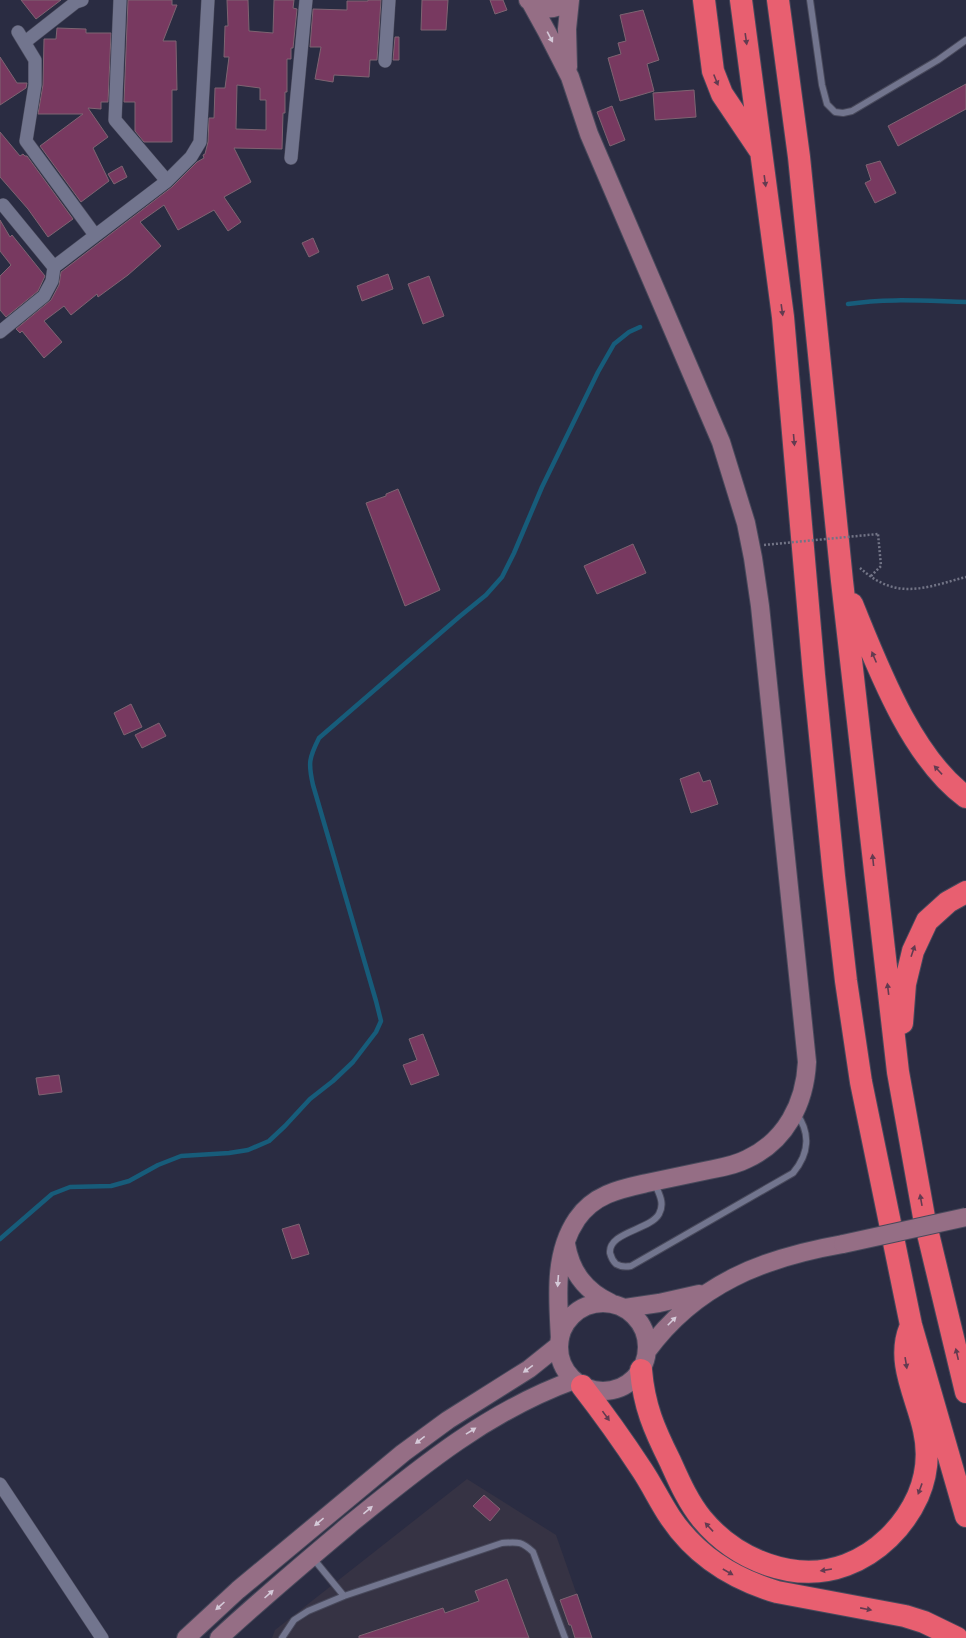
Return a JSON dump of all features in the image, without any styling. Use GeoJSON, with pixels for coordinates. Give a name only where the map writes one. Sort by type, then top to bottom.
{"type":"FeatureCollection","features":[{"type":"Feature","properties":{"kind":"highway"},"geometry":{"type":"LineString","coordinates":[[704,0],[713,70],[722,94],[761,152]]}},
{"type":"Feature","properties":{"kind":"highway"},"geometry":{"type":"LineString","coordinates":[[741,0],[783,317],[814,675],[846,981],[861,1082],[911,1325],[966,1516]]}},
{"type":"Feature","properties":{"kind":"highway"},"geometry":{"type":"LineString","coordinates":[[778,0],[799,157],[839,555],[898,1072],[924,1217],[966,1392]]}},
{"type":"Feature","properties":{"kind":"highway"},"geometry":{"type":"LineString","coordinates":[[842,581],[888,691],[911,732],[935,766],[966,797]]}},
{"type":"Feature","properties":{"kind":"highway"},"geometry":{"type":"LineString","coordinates":[[898,1072],[905,984],[913,951],[927,921],[948,902],[966,892]]}},
{"type":"Feature","properties":{"kind":"highway"},"geometry":{"type":"LineString","coordinates":[[644,1360],[643,1392],[651,1421],[684,1491],[702,1519],[726,1542],[753,1559],[781,1569],[796,1571],[825,1570],[853,1562],[877,1549],[896,1530],[919,1495],[926,1468],[927,1454],[924,1430],[905,1358],[906,1341],[911,1325]]}},
{"type":"Feature","properties":{"kind":"highway"},"geometry":{"type":"LineString","coordinates":[[578,1383],[624,1442],[681,1532],[708,1559],[724,1570],[741,1579],[765,1588],[905,1616],[924,1622],[958,1638]]}},
{"type":"Feature","properties":{"kind":"street"},"geometry":{"type":"LineString","coordinates":[[82,0],[76,2],[22,37],[35,60],[35,85],[26,141],[95,235]]}},
{"type":"Feature","properties":{"kind":"street"},"geometry":{"type":"LineString","coordinates":[[120,0],[115,120],[167,180]]}},
{"type":"Feature","properties":{"kind":"street"},"geometry":{"type":"LineString","coordinates":[[0,332],[44,296],[52,281],[54,267],[167,180],[191,157],[200,142],[208,0]]}},
{"type":"Feature","properties":{"kind":"street"},"geometry":{"type":"LineString","coordinates":[[291,158],[306,0]]}},
{"type":"Feature","properties":{"kind":"street"},"geometry":{"type":"LineString","coordinates":[[385,61],[389,0]]}},
{"type":"Feature","properties":{"kind":"street"},"geometry":{"type":"LineString","coordinates":[[529,1],[538,7],[547,9],[556,8],[569,0]]}},
{"type":"Feature","properties":{"kind":"street"},"geometry":{"type":"LineString","coordinates":[[569,0],[567,29],[570,78]]}},
{"type":"Feature","properties":{"kind":"street"},"geometry":{"type":"LineString","coordinates":[[529,1],[547,32],[570,78],[589,134],[720,442],[742,509],[750,541],[760,606],[807,1062],[803,1092],[795,1112],[783,1132],[760,1152],[733,1164],[616,1190],[594,1201],[578,1218],[571,1229],[566,1243],[558,1278],[559,1342],[562,1364],[578,1383],[591,1390],[600,1391],[619,1388],[628,1384],[658,1337],[677,1316],[709,1291],[748,1271],[776,1260],[813,1249],[843,1244],[966,1217]]}},
{"type":"Feature","properties":{"kind":"street"},"geometry":{"type":"LineString","coordinates":[[1,205],[54,267]]}},
{"type":"Feature","properties":{"kind":"street"},"geometry":{"type":"LineString","coordinates":[[566,1243],[572,1265],[583,1284],[592,1292],[635,1316],[643,1326],[647,1343],[644,1360]]}},
{"type":"Feature","properties":{"kind":"street"},"geometry":{"type":"LineString","coordinates":[[186,1638],[238,1590],[403,1453],[448,1420],[529,1369],[559,1342],[566,1323],[578,1310],[594,1303],[618,1306],[676,1300],[709,1291]]}},
{"type":"Feature","properties":{"kind":"street"},"geometry":{"type":"LineString","coordinates":[[218,1638],[311,1557],[417,1470],[461,1438],[524,1401],[578,1383]]}},
{"type":"Feature","properties":{"kind":"street"},"geometry":{"type":"LineString","coordinates":[[0,1484],[102,1638]]}},
{"type":"Feature","properties":{"kind":"lane"},"geometry":{"type":"LineString","coordinates":[[810,0],[822,85],[827,104],[836,112],[843,113],[852,111],[938,60],[966,40]]}},
{"type":"Feature","properties":{"kind":"lane"},"geometry":{"type":"LineString","coordinates":[[654,1182],[661,1200],[661,1210],[658,1215],[651,1222],[614,1241],[612,1245],[610,1254],[618,1265],[622,1267],[631,1266],[793,1173],[804,1156],[807,1146],[805,1127],[795,1112]]}},
{"type":"Feature","properties":{"kind":"lane"},"geometry":{"type":"LineString","coordinates":[[282,1638],[294,1620],[308,1611],[344,1596],[502,1543],[523,1543],[533,1552],[565,1638]]}},
{"type":"Feature","properties":{"kind":"lane"},"geometry":{"type":"LineString","coordinates":[[311,1557],[344,1596]]}},
{"type":"Feature","properties":{"kind":"path"},"geometry":{"type":"LineString","coordinates":[[764,545],[878,534],[881,566],[871,576]]}},
{"type":"Feature","properties":{"kind":"path"},"geometry":{"type":"LineString","coordinates":[[839,555],[890,587],[913,589],[966,577]]}},
{"type":"Feature","properties":{"kind":"shaded area"},"geometry":{"type":"Polygon","coordinates":[[[467,1479],[556,1535],[592,1638],[272,1638],[275,1630],[467,1479]]]}},
{"type":"Feature","properties":{"kind":"building"},"geometry":{"type":"Polygon","coordinates":[[[21,0],[61,0],[36,19],[21,0]]]}},
{"type":"Feature","properties":{"kind":"building"},"geometry":{"type":"Polygon","coordinates":[[[128,0],[172,0],[172,5],[177,5],[163,41],[176,41],[177,90],[172,90],[172,142],[144,142],[135,131],[135,102],[124,102],[128,0]]]}},
{"type":"Feature","properties":{"kind":"building"},"geometry":{"type":"Polygon","coordinates":[[[227,0],[248,0],[249,31],[273,33],[274,0],[294,0],[293,8],[297,9],[293,48],[291,48],[291,59],[287,59],[287,92],[285,92],[285,113],[283,113],[282,149],[234,148],[251,182],[224,197],[241,222],[228,231],[214,210],[178,230],[164,205],[140,222],[161,246],[128,275],[98,297],[97,294],[71,315],[64,306],[44,321],[62,342],[44,358],[22,331],[20,333],[16,329],[51,300],[59,285],[61,272],[172,187],[197,162],[204,158],[203,155],[205,154],[208,142],[209,118],[214,118],[215,88],[225,88],[229,57],[224,57],[225,26],[228,26],[227,0]],[[237,85],[236,129],[266,130],[266,100],[260,100],[260,88],[237,85]]]}},
{"type":"Feature","properties":{"kind":"building"},"geometry":{"type":"Polygon","coordinates":[[[381,0],[377,60],[370,60],[369,77],[334,75],[333,82],[315,79],[321,47],[310,47],[313,9],[347,10],[347,1],[381,0]]]}},
{"type":"Feature","properties":{"kind":"building"},"geometry":{"type":"Polygon","coordinates":[[[422,0],[448,0],[446,30],[421,30],[422,0]]]}},
{"type":"Feature","properties":{"kind":"building"},"geometry":{"type":"Polygon","coordinates":[[[490,0],[503,0],[507,10],[495,14],[490,0]]]}},
{"type":"Feature","properties":{"kind":"building"},"geometry":{"type":"Polygon","coordinates":[[[643,10],[659,60],[647,64],[654,91],[620,101],[608,58],[621,54],[618,43],[626,41],[620,15],[643,10]]]}},
{"type":"Feature","properties":{"kind":"building"},"geometry":{"type":"Polygon","coordinates":[[[57,28],[86,29],[86,33],[111,33],[108,102],[101,102],[101,109],[88,108],[108,137],[93,148],[109,181],[81,202],[40,146],[83,114],[38,114],[43,85],[44,39],[56,39],[57,28]]]}},
{"type":"Feature","properties":{"kind":"building"},"geometry":{"type":"Polygon","coordinates":[[[395,37],[399,37],[399,60],[393,60],[395,37]]]}},
{"type":"Feature","properties":{"kind":"building"},"geometry":{"type":"Polygon","coordinates":[[[0,57],[17,83],[27,83],[26,88],[0,105],[0,57]]]}},
{"type":"Feature","properties":{"kind":"building"},"geometry":{"type":"Polygon","coordinates":[[[966,84],[966,109],[898,146],[888,126],[966,84]]]}},
{"type":"Feature","properties":{"kind":"building"},"geometry":{"type":"Polygon","coordinates":[[[694,90],[696,117],[655,120],[653,93],[694,90]]]}},
{"type":"Feature","properties":{"kind":"building"},"geometry":{"type":"Polygon","coordinates":[[[612,106],[625,140],[610,146],[597,112],[612,106]]]}},
{"type":"Feature","properties":{"kind":"building"},"geometry":{"type":"Polygon","coordinates":[[[0,132],[20,156],[23,154],[27,156],[73,219],[48,237],[28,209],[0,177],[0,132]]]}},
{"type":"Feature","properties":{"kind":"building"},"geometry":{"type":"Polygon","coordinates":[[[880,161],[896,193],[875,203],[865,183],[871,180],[866,165],[880,161]]]}},
{"type":"Feature","properties":{"kind":"building"},"geometry":{"type":"Polygon","coordinates":[[[122,166],[127,177],[114,184],[108,174],[122,166]]]}},
{"type":"Feature","properties":{"kind":"building"},"geometry":{"type":"Polygon","coordinates":[[[0,220],[10,237],[12,235],[45,276],[38,291],[6,317],[0,310],[0,276],[11,265],[0,251],[0,220]]]}},
{"type":"Feature","properties":{"kind":"building"},"geometry":{"type":"Polygon","coordinates":[[[313,238],[319,252],[309,257],[302,243],[313,238]]]}},
{"type":"Feature","properties":{"kind":"building"},"geometry":{"type":"Polygon","coordinates":[[[388,274],[393,289],[362,301],[357,286],[388,274]]]}},
{"type":"Feature","properties":{"kind":"building"},"geometry":{"type":"Polygon","coordinates":[[[429,276],[444,316],[423,324],[408,284],[429,276]]]}},
{"type":"Feature","properties":{"kind":"building"},"geometry":{"type":"Polygon","coordinates":[[[398,489],[440,590],[405,606],[366,503],[386,496],[386,494],[398,489]]]}},
{"type":"Feature","properties":{"kind":"building"},"geometry":{"type":"Polygon","coordinates":[[[633,544],[646,573],[597,594],[584,566],[633,544]]]}},
{"type":"Feature","properties":{"kind":"building"},"geometry":{"type":"Polygon","coordinates":[[[131,704],[142,727],[124,735],[114,713],[131,704]]]}},
{"type":"Feature","properties":{"kind":"building"},"geometry":{"type":"Polygon","coordinates":[[[159,723],[166,736],[142,748],[135,735],[159,723]]]}},
{"type":"Feature","properties":{"kind":"building"},"geometry":{"type":"Polygon","coordinates":[[[699,772],[703,782],[710,780],[718,804],[691,813],[680,779],[699,772]]]}},
{"type":"Feature","properties":{"kind":"building"},"geometry":{"type":"Polygon","coordinates":[[[423,1034],[439,1075],[411,1085],[403,1065],[417,1060],[409,1039],[423,1034]]]}},
{"type":"Feature","properties":{"kind":"building"},"geometry":{"type":"Polygon","coordinates":[[[59,1075],[62,1092],[39,1095],[36,1078],[59,1075]]]}},
{"type":"Feature","properties":{"kind":"building"},"geometry":{"type":"Polygon","coordinates":[[[299,1224],[309,1254],[292,1259],[282,1229],[299,1224]]]}},
{"type":"Feature","properties":{"kind":"building"},"geometry":{"type":"Polygon","coordinates":[[[484,1495],[500,1509],[490,1521],[473,1506],[484,1495]]]}},
{"type":"Feature","properties":{"kind":"building"},"geometry":{"type":"Polygon","coordinates":[[[507,1579],[529,1638],[359,1638],[359,1636],[443,1608],[445,1613],[479,1601],[475,1591],[507,1579]]]}},
{"type":"Feature","properties":{"kind":"building"},"geometry":{"type":"Polygon","coordinates":[[[577,1594],[592,1638],[575,1638],[560,1600],[577,1594]]]}},
{"type":"Feature","properties":{"kind":"waterway"},"geometry":{"type":"LineString","coordinates":[[848,304],[892,300],[966,302]]}},
{"type":"Feature","properties":{"kind":"waterway"},"geometry":{"type":"LineString","coordinates":[[0,1239],[52,1194],[70,1187],[111,1186],[129,1181],[158,1165],[181,1156],[229,1153],[248,1150],[269,1141],[310,1099],[333,1081],[353,1062],[376,1032],[381,1021],[313,785],[310,771],[311,756],[319,738],[486,595],[502,577],[514,553],[542,487],[598,372],[614,344],[629,332],[640,327]]}}]}
